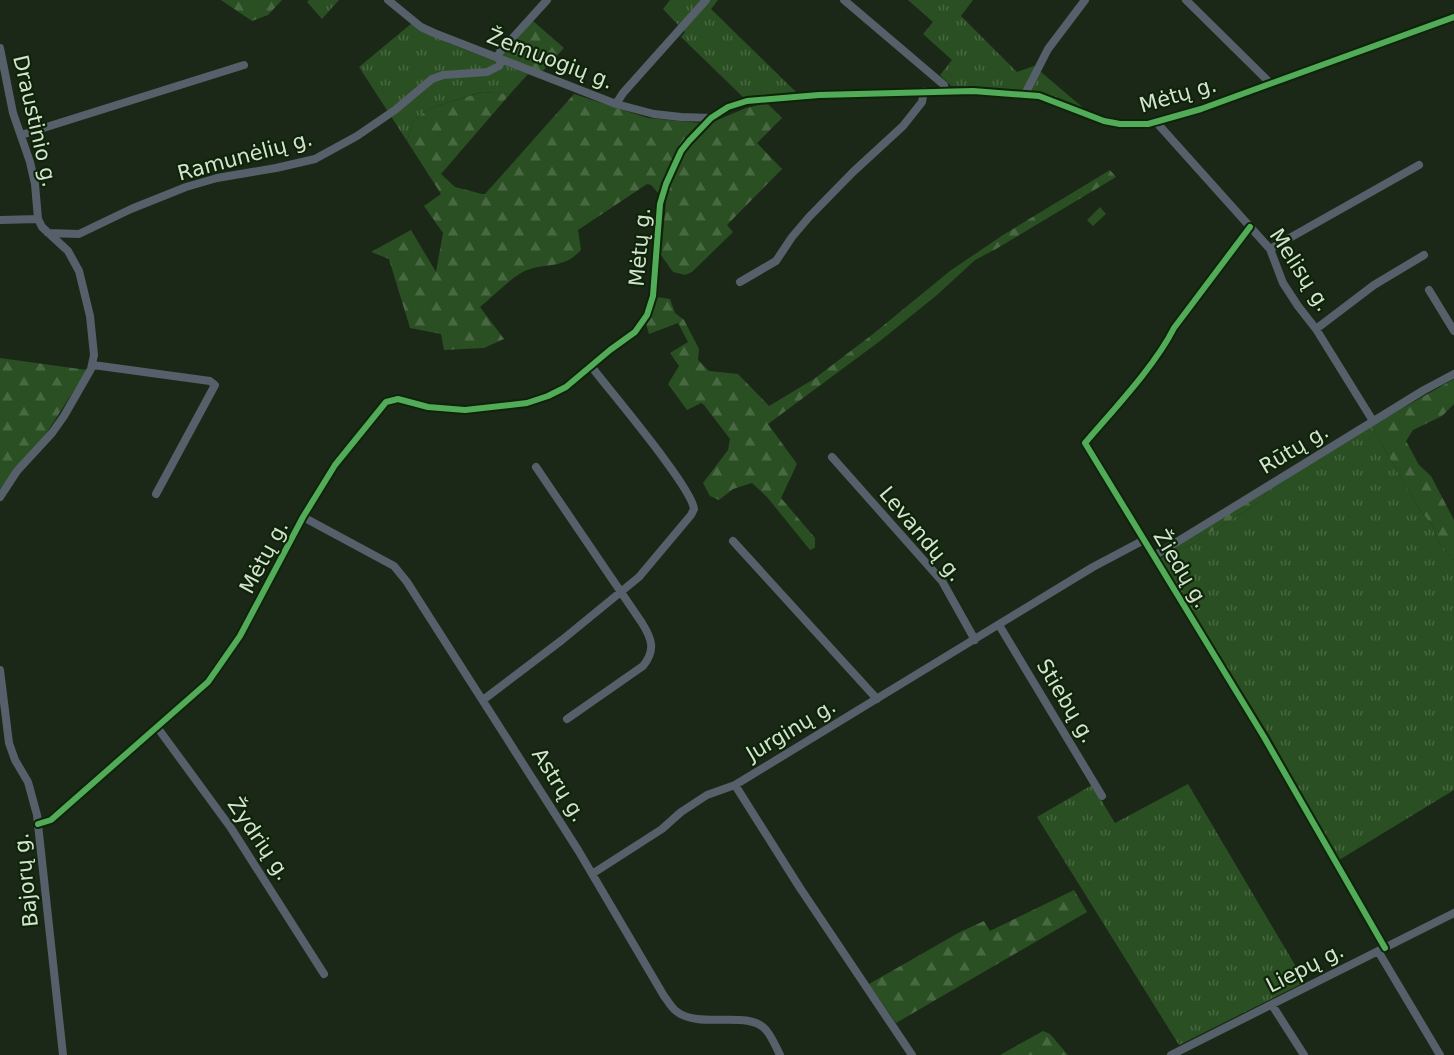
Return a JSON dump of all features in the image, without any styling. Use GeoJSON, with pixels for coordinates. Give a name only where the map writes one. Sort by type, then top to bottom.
{"type":"FeatureCollection","features":[{"type":"Feature","properties":{"kind":"street","name":"Žemuogių g."},"geometry":{"type":"LineString","coordinates":[[388,0],[421,27],[616,104],[662,115],[711,118]]}},
{"type":"Feature","properties":{"kind":"street"},"geometry":{"type":"LineString","coordinates":[[500,59],[500,52],[547,0]]}},
{"type":"Feature","properties":{"kind":"street"},"geometry":{"type":"LineString","coordinates":[[616,104],[623,93],[706,0]]}},
{"type":"Feature","properties":{"kind":"street"},"geometry":{"type":"LineString","coordinates":[[844,0],[944,85],[945,90]]}},
{"type":"Feature","properties":{"kind":"street"},"geometry":{"type":"LineString","coordinates":[[1025,94],[1048,49],[1085,0]]}},
{"type":"Feature","properties":{"kind":"street"},"geometry":{"type":"LineString","coordinates":[[1186,0],[1271,84]]}},
{"type":"Feature","properties":{"kind":"street","name":"Mėtų g."},"geometry":{"type":"LineString","coordinates":[[38,824],[51,820],[208,682],[224,661],[248,621],[303,517],[334,465],[390,400],[398,399],[428,407],[465,410],[527,403],[566,387],[635,332],[647,315],[653,296],[660,204],[666,184],[681,151],[711,118],[728,107],[747,101],[819,95],[945,90],[1025,94],[1050,99],[1104,121],[1135,125],[1157,123],[1454,17]]}},
{"type":"Feature","properties":{"kind":"street","name":"Draustinio g."},"geometry":{"type":"LineString","coordinates":[[0,48],[13,113],[32,173],[38,219],[42,227],[74,261],[85,293],[94,341],[93,365]]}},
{"type":"Feature","properties":{"kind":"street","name":"Ramunėlių g."},"geometry":{"type":"LineString","coordinates":[[48,233],[79,234],[131,209],[196,184],[315,159],[357,136],[432,79],[443,75],[487,72],[499,66],[500,59]]}},
{"type":"Feature","properties":{"kind":"street"},"geometry":{"type":"LineString","coordinates":[[21,135],[244,65]]}},
{"type":"Feature","properties":{"kind":"street"},"geometry":{"type":"LineString","coordinates":[[740,282],[776,261],[809,217],[903,126],[922,102],[924,91]]}},
{"type":"Feature","properties":{"kind":"street","name":"Melisų g."},"geometry":{"type":"LineString","coordinates":[[1157,123],[1270,249],[1283,283],[1316,328],[1373,422]]}},
{"type":"Feature","properties":{"kind":"street"},"geometry":{"type":"LineString","coordinates":[[1270,249],[1419,165]]}},
{"type":"Feature","properties":{"kind":"street"},"geometry":{"type":"LineString","coordinates":[[0,219],[38,219]]}},
{"type":"Feature","properties":{"kind":"street","name":"Žiedų g."},"geometry":{"type":"LineString","coordinates":[[1250,227],[1174,328],[1150,364],[1085,443],[1264,737],[1440,1055]]}},
{"type":"Feature","properties":{"kind":"street"},"geometry":{"type":"LineString","coordinates":[[64,248],[70,235]]}},
{"type":"Feature","properties":{"kind":"street"},"geometry":{"type":"LineString","coordinates":[[1316,328],[1374,285],[1424,255]]}},
{"type":"Feature","properties":{"kind":"street"},"geometry":{"type":"LineString","coordinates":[[1429,290],[1454,331]]}},
{"type":"Feature","properties":{"kind":"street"},"geometry":{"type":"LineString","coordinates":[[0,497],[17,471],[52,433],[93,365],[210,381],[215,385],[156,495]]}},
{"type":"Feature","properties":{"kind":"street"},"geometry":{"type":"LineString","coordinates":[[483,700],[639,577],[694,509],[694,503],[668,464],[591,366]]}},
{"type":"Feature","properties":{"kind":"street","name":"Rūtų g."},"geometry":{"type":"LineString","coordinates":[[1154,556],[1454,374]]}},
{"type":"Feature","properties":{"kind":"street","name":"Levandų g."},"geometry":{"type":"LineString","coordinates":[[832,457],[942,581],[975,640]]}},
{"type":"Feature","properties":{"kind":"street"},"geometry":{"type":"LineString","coordinates":[[536,467],[651,637],[652,644],[650,657],[643,666],[567,719]]}},
{"type":"Feature","properties":{"kind":"street","name":"Astrų g."},"geometry":{"type":"LineString","coordinates":[[303,517],[394,566],[416,595],[592,874],[675,1011],[687,1017],[748,1021],[759,1024],[766,1029],[780,1055]]}},
{"type":"Feature","properties":{"kind":"street","name":"Jurginų g."},"geometry":{"type":"LineString","coordinates":[[912,1055],[800,888],[735,785],[1093,567],[1144,540]]}},
{"type":"Feature","properties":{"kind":"street"},"geometry":{"type":"LineString","coordinates":[[733,541],[877,699]]}},
{"type":"Feature","properties":{"kind":"street","name":"Stiebų g."},"geometry":{"type":"LineString","coordinates":[[999,625],[1102,796]]}},
{"type":"Feature","properties":{"kind":"street","name":"Bajorų g."},"geometry":{"type":"LineString","coordinates":[[0,670],[9,743],[32,795],[38,824],[63,1055]]}},
{"type":"Feature","properties":{"kind":"street","name":"Žydrių g."},"geometry":{"type":"LineString","coordinates":[[158,727],[231,828],[324,974]]}},
{"type":"Feature","properties":{"kind":"street"},"geometry":{"type":"LineString","coordinates":[[592,874],[662,829],[681,812],[707,795],[735,785]]}},
{"type":"Feature","properties":{"kind":"street","name":"Liepų g."},"geometry":{"type":"LineString","coordinates":[[1171,1055],[1181,1053],[1454,913]]}},
{"type":"Feature","properties":{"kind":"street"},"geometry":{"type":"LineString","coordinates":[[1272,1005],[1304,1055]]}},
{"type":"Feature","properties":{"kind":"green space"},"geometry":{"type":"Polygon","coordinates":[[[221,0],[282,0],[268,15],[252,21],[221,0]]]}},
{"type":"Feature","properties":{"kind":"green space"},"geometry":{"type":"Polygon","coordinates":[[[309,0],[339,0],[322,19],[307,2],[309,0]]]}},
{"type":"Feature","properties":{"kind":"green space"},"geometry":{"type":"Polygon","coordinates":[[[670,0],[718,0],[711,9],[796,92],[744,98],[681,37],[685,32],[663,9],[670,0]]]}},
{"type":"Feature","properties":{"kind":"green space"},"geometry":{"type":"Polygon","coordinates":[[[908,0],[973,0],[961,16],[1017,72],[1034,66],[1088,112],[1036,91],[951,86],[940,75],[952,60],[923,34],[933,22],[908,0]]]}},
{"type":"Feature","properties":{"kind":"green space"},"geometry":{"type":"Polygon","coordinates":[[[533,21],[564,48],[542,72],[502,56],[533,21]]]}},
{"type":"Feature","properties":{"kind":"green space"},"geometry":{"type":"Polygon","coordinates":[[[412,23],[448,43],[528,74],[510,94],[481,92],[428,109],[413,121],[407,141],[359,67],[412,23]]]}},
{"type":"Feature","properties":{"kind":"green space"},"geometry":{"type":"Polygon","coordinates":[[[482,92],[510,94],[441,174],[455,187],[482,194],[485,194],[574,94],[648,118],[700,123],[715,121],[746,108],[767,103],[782,118],[757,143],[782,169],[727,225],[733,232],[692,272],[685,275],[673,272],[661,255],[666,202],[651,185],[647,184],[578,230],[581,250],[574,256],[561,263],[525,271],[508,282],[480,307],[504,339],[484,348],[444,350],[441,334],[410,328],[389,259],[371,252],[411,230],[436,272],[443,233],[424,206],[441,194],[407,141],[413,121],[428,109],[482,92]]]}},
{"type":"Feature","properties":{"kind":"green space"},"geometry":{"type":"Polygon","coordinates":[[[1110,170],[1116,177],[975,260],[937,295],[880,341],[768,424],[797,464],[781,498],[815,538],[815,548],[810,550],[767,497],[752,483],[733,489],[719,500],[710,496],[703,483],[728,450],[730,439],[704,405],[701,403],[687,410],[668,384],[679,366],[670,353],[688,342],[678,323],[649,334],[646,324],[657,297],[670,299],[675,313],[684,320],[699,349],[698,360],[709,371],[738,374],[769,406],[814,379],[950,271],[1003,235],[1110,170]]]}},
{"type":"Feature","properties":{"kind":"green space"},"geometry":{"type":"Polygon","coordinates":[[[1100,207],[1106,214],[1093,226],[1087,220],[1100,207]]]}},
{"type":"Feature","properties":{"kind":"green space"},"geometry":{"type":"Polygon","coordinates":[[[0,358],[87,370],[44,437],[14,469],[0,490],[0,358]]]}},
{"type":"Feature","properties":{"kind":"green space"},"geometry":{"type":"Polygon","coordinates":[[[1454,379],[1454,404],[1442,416],[1413,430],[1406,441],[1419,465],[1431,476],[1454,520],[1454,560],[1438,542],[1432,525],[1420,510],[1371,426],[1454,379]]]}},
{"type":"Feature","properties":{"kind":"green space"},"geometry":{"type":"Polygon","coordinates":[[[1371,426],[1420,510],[1432,525],[1438,542],[1454,560],[1454,790],[1339,860],[1269,735],[1160,559],[1171,551],[1189,546],[1261,501],[1265,497],[1264,493],[1371,426]]]}},
{"type":"Feature","properties":{"kind":"green space"},"geometry":{"type":"Polygon","coordinates":[[[1264,493],[1265,497],[1261,501],[1189,546],[1171,551],[1170,547],[1264,493]]]}},
{"type":"Feature","properties":{"kind":"green space"},"geometry":{"type":"Polygon","coordinates":[[[1179,568],[1190,585],[1181,590],[1171,573],[1179,568]]]}},
{"type":"Feature","properties":{"kind":"green space"},"geometry":{"type":"Polygon","coordinates":[[[1188,784],[1305,982],[1179,1045],[1037,817],[1092,785],[1115,823],[1188,784]]]}},
{"type":"Feature","properties":{"kind":"green space"},"geometry":{"type":"Polygon","coordinates":[[[1074,890],[1087,912],[896,1023],[869,984],[960,932],[984,921],[990,931],[1074,890]]]}},
{"type":"Feature","properties":{"kind":"green space"},"geometry":{"type":"Polygon","coordinates":[[[1043,1031],[1050,1034],[1068,1055],[1000,1055],[1043,1031]]]}},
{"type":"Feature","properties":{"kind":"cycle path"},"geometry":{"type":"LineString","coordinates":[[38,824],[51,820],[208,682],[240,636],[303,517],[335,465],[386,402],[398,399],[428,407],[465,410],[527,403],[566,387],[635,332],[647,315],[653,296],[660,204],[666,184],[681,151],[689,141],[711,118],[728,107],[747,101],[819,95],[973,91],[1039,96],[1104,121],[1120,124],[1148,124],[1201,109],[1454,17]]}},
{"type":"Feature","properties":{"kind":"cycle path"},"geometry":{"type":"LineString","coordinates":[[1250,227],[1174,328],[1145,372],[1085,443],[1264,737],[1385,948]]}}]}
